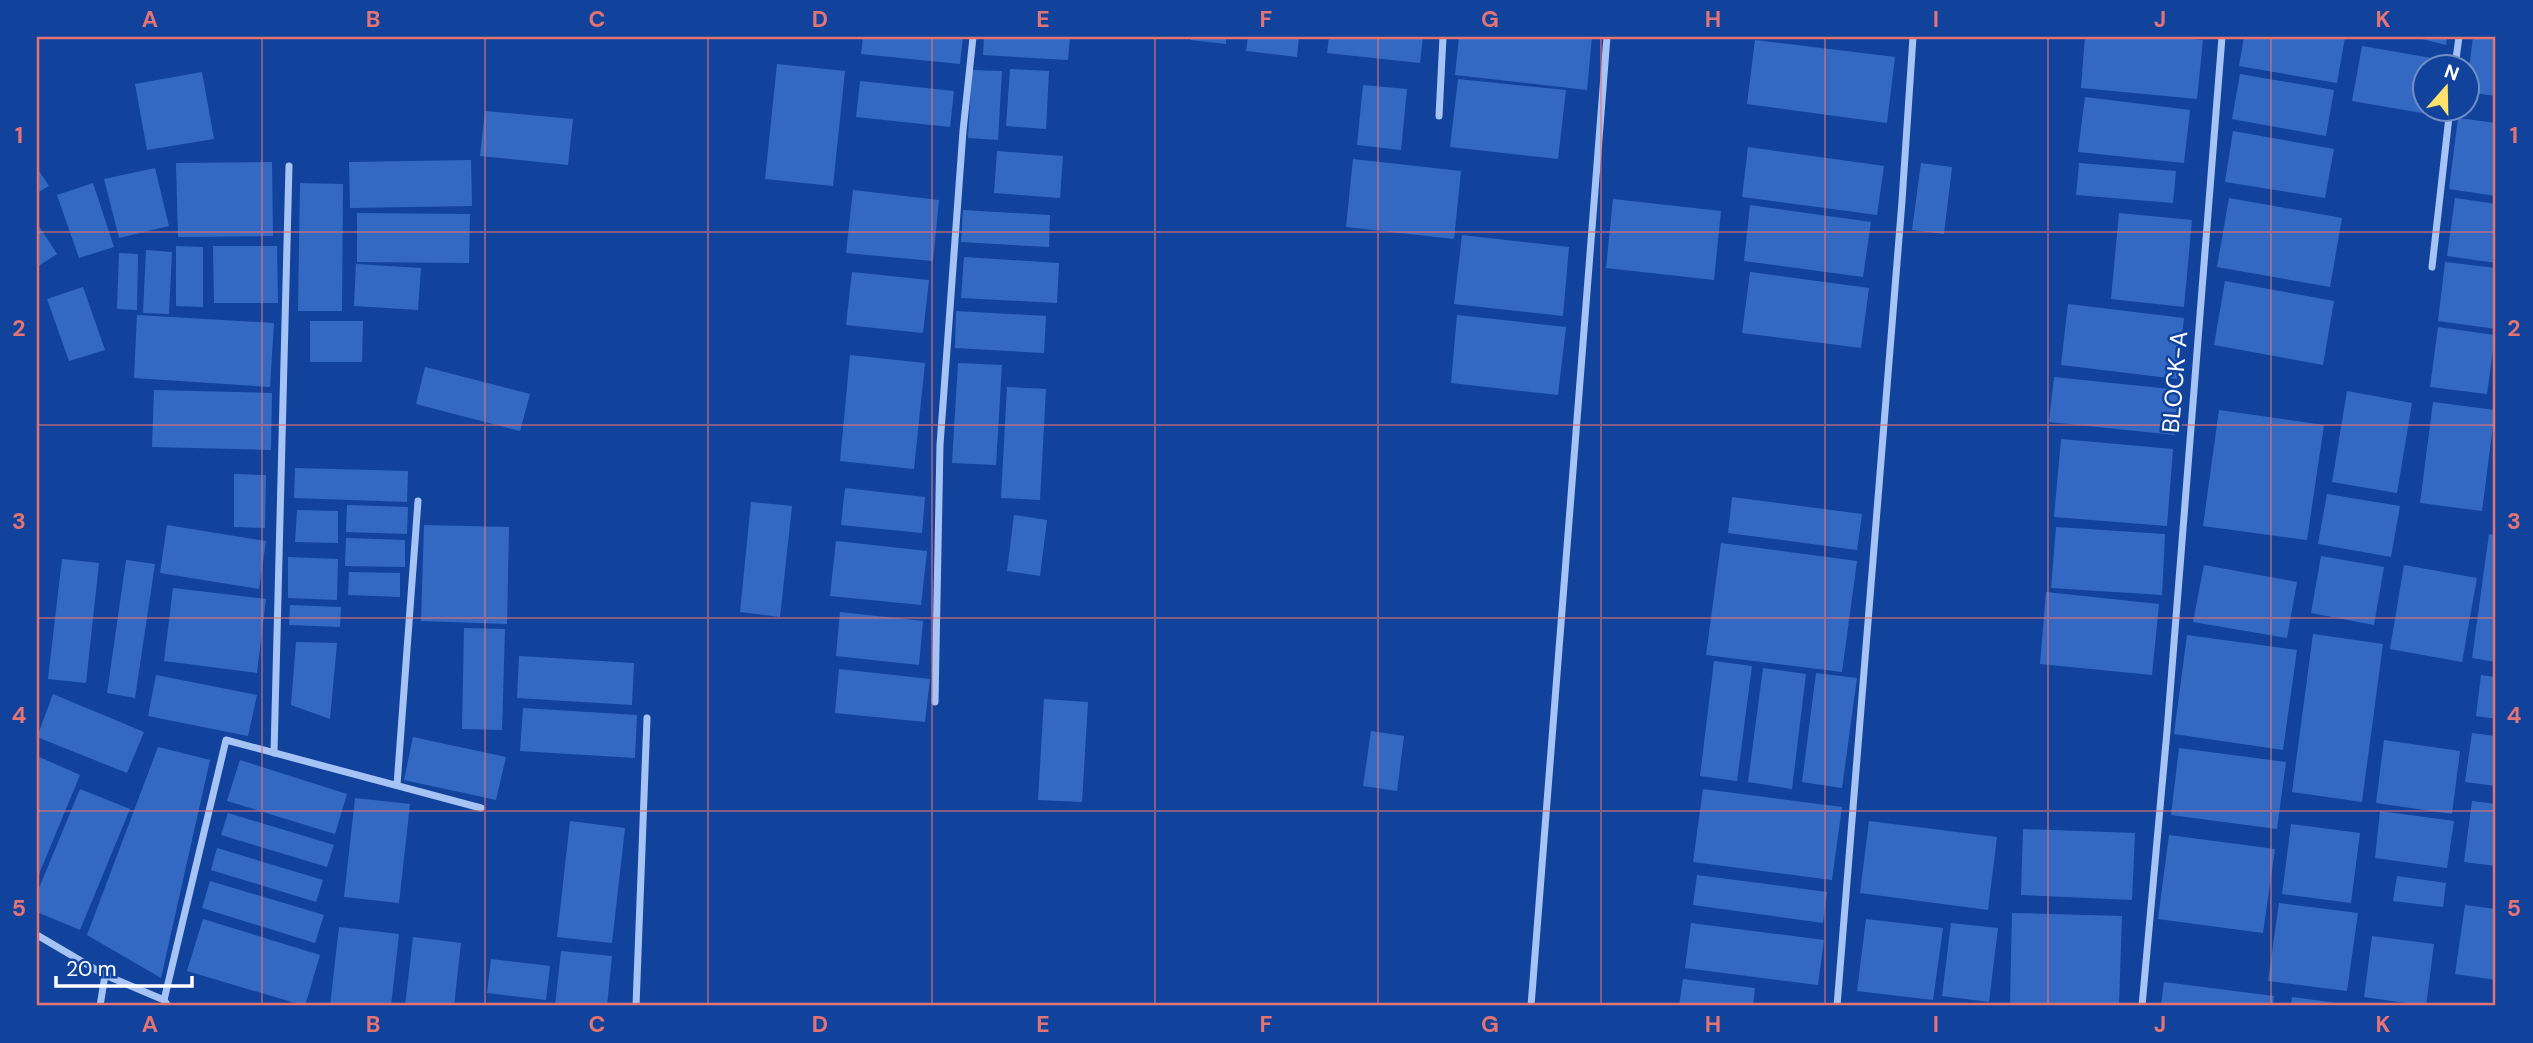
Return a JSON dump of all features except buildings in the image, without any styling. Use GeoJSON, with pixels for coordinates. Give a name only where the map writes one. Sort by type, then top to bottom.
{"type":"FeatureCollection","features":[{"type":"Feature","properties":{"kind":"street"},"geometry":{"type":"LineString","coordinates":[[935,702],[940,446],[963,131],[973,37]]}},
{"type":"Feature","properties":{"kind":"street"},"geometry":{"type":"LineString","coordinates":[[1439,116],[1443,37]]}},
{"type":"Feature","properties":{"kind":"street"},"geometry":{"type":"LineString","coordinates":[[1531,1006],[1607,37]]}},
{"type":"Feature","properties":{"kind":"street"},"geometry":{"type":"LineString","coordinates":[[1837,1006],[1913,37]]}},
{"type":"Feature","properties":{"kind":"street","name":"BLOCK-A"},"geometry":{"type":"LineString","coordinates":[[2142,1006],[2222,37]]}},
{"type":"Feature","properties":{"kind":"street"},"geometry":{"type":"LineString","coordinates":[[2432,267],[2448,122]]}},
{"type":"Feature","properties":{"kind":"street"},"geometry":{"type":"LineString","coordinates":[[274,753],[289,166]]}},
{"type":"Feature","properties":{"kind":"street"},"geometry":{"type":"LineString","coordinates":[[397,785],[418,501]]}},
{"type":"Feature","properties":{"kind":"street"},"geometry":{"type":"LineString","coordinates":[[636,1006],[647,718]]}},
{"type":"Feature","properties":{"kind":"street"},"geometry":{"type":"LineString","coordinates":[[37,935],[105,975],[166,1003],[226,740],[481,808]]}},
{"type":"Feature","properties":{"kind":"street"},"geometry":{"type":"LineString","coordinates":[[100,1006],[105,975]]}}]}
